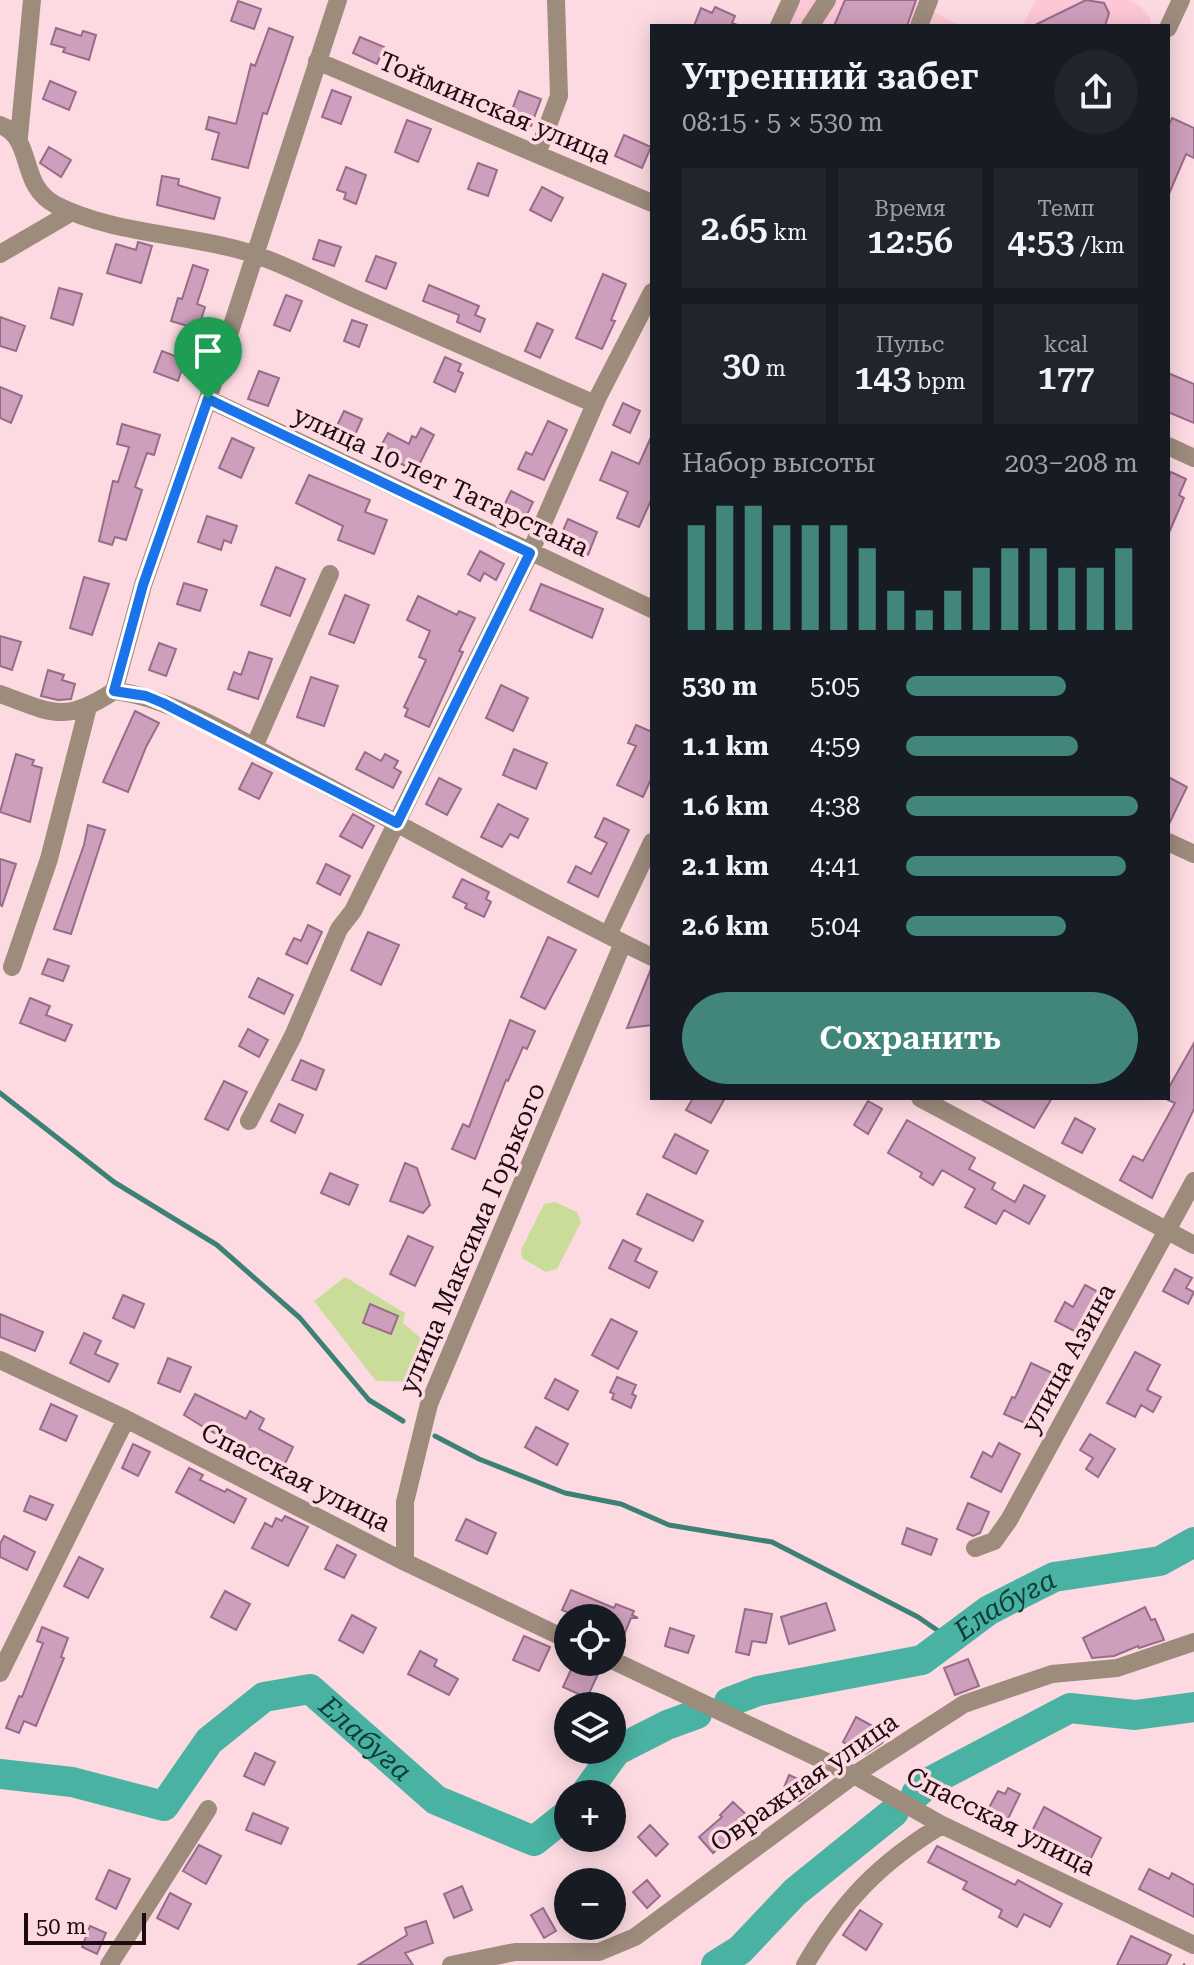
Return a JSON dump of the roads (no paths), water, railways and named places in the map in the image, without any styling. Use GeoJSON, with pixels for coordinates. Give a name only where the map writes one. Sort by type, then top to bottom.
{"type":"FeatureCollection","features":[{"type":"Feature","properties":{"kind":"street"},"geometry":{"type":"LineString","coordinates":[[32,0],[19,137],[31,178],[52,203],[94,220],[255,255],[595,404]]}},
{"type":"Feature","properties":{"kind":"street"},"geometry":{"type":"LineString","coordinates":[[114,691],[143,585],[208,399],[338,0]]}},
{"type":"Feature","properties":{"kind":"street"},"geometry":{"type":"LineString","coordinates":[[537,154],[559,96],[556,0]]}},
{"type":"Feature","properties":{"kind":"street"},"geometry":{"type":"LineString","coordinates":[[780,24],[791,0]]}},
{"type":"Feature","properties":{"kind":"street"},"geometry":{"type":"LineString","coordinates":[[811,24],[827,0]]}},
{"type":"Feature","properties":{"kind":"street"},"geometry":{"type":"LineString","coordinates":[[920,24],[929,0]]}},
{"type":"Feature","properties":{"kind":"street"},"geometry":{"type":"LineString","coordinates":[[1170,24],[1181,0]]}},
{"type":"Feature","properties":{"kind":"street","name":"Тойминская улица"},"geometry":{"type":"LineString","coordinates":[[317,61],[650,202]]}},
{"type":"Feature","properties":{"kind":"street"},"geometry":{"type":"LineString","coordinates":[[0,125],[19,137]]}},
{"type":"Feature","properties":{"kind":"street"},"geometry":{"type":"LineString","coordinates":[[0,254],[72,212]]}},
{"type":"Feature","properties":{"kind":"street"},"geometry":{"type":"LineString","coordinates":[[249,1121],[293,1036],[339,929],[353,911],[530,553],[595,404],[650,296]]}},
{"type":"Feature","properties":{"kind":"street","name":"улица 10 лет Татарстана"},"geometry":{"type":"LineString","coordinates":[[208,399],[650,608]]}},
{"type":"Feature","properties":{"kind":"street"},"geometry":{"type":"LineString","coordinates":[[1170,447],[1194,458]]}},
{"type":"Feature","properties":{"kind":"street"},"geometry":{"type":"LineString","coordinates":[[254,747],[330,574]]}},
{"type":"Feature","properties":{"kind":"street"},"geometry":{"type":"LineString","coordinates":[[0,694],[49,712],[74,712],[114,691],[146,696],[254,747],[650,956]]}},
{"type":"Feature","properties":{"kind":"street"},"geometry":{"type":"LineString","coordinates":[[12,967],[49,859],[88,707]]}},
{"type":"Feature","properties":{"kind":"street"},"geometry":{"type":"LineString","coordinates":[[1170,843],[1194,854]]}},
{"type":"Feature","properties":{"kind":"street","name":"улица Максима Горького"},"geometry":{"type":"LineString","coordinates":[[405,1562],[405,1502],[429,1404],[650,847]]}},
{"type":"Feature","properties":{"kind":"street"},"geometry":{"type":"LineString","coordinates":[[924,1100],[1194,1245]]}},
{"type":"Feature","properties":{"kind":"street","name":"улица Азина"},"geometry":{"type":"LineString","coordinates":[[975,1548],[994,1541],[1009,1520],[1194,1181]]}},
{"type":"Feature","properties":{"kind":"street","name":"Спасская улица"},"geometry":{"type":"LineString","coordinates":[[0,1360],[126,1419],[405,1562],[554,1633]]}},
{"type":"Feature","properties":{"kind":"street"},"geometry":{"type":"LineString","coordinates":[[0,1673],[126,1419]]}},
{"type":"Feature","properties":{"kind":"street","name":"Овражная улица"},"geometry":{"type":"LineString","coordinates":[[451,1965],[515,1952],[599,1952],[617,1947],[635,1937],[854,1775],[964,1704],[1052,1674],[1117,1668],[1194,1642]]}},
{"type":"Feature","properties":{"kind":"street","name":"Спасская улица"},"geometry":{"type":"LineString","coordinates":[[626,1667],[854,1775],[942,1825],[1194,1945]]}},
{"type":"Feature","properties":{"kind":"street"},"geometry":{"type":"LineString","coordinates":[[109,1965],[208,1809]]}},
{"type":"Feature","properties":{"kind":"street"},"geometry":{"type":"LineString","coordinates":[[805,1965],[826,1929],[866,1882],[902,1849],[942,1825]]}},
{"type":"Feature","properties":{"kind":"waterway"},"geometry":{"type":"LineString","coordinates":[[0,1093],[114,1182],[217,1245],[300,1318],[369,1400],[403,1421]]}},
{"type":"Feature","properties":{"kind":"waterway"},"geometry":{"type":"LineString","coordinates":[[435,1436],[479,1459],[565,1493],[621,1504],[669,1525],[772,1542],[918,1617],[950,1639]]}},
{"type":"Feature","properties":{"kind":"waterway","name":"Елабуга"},"geometry":{"type":"LineString","coordinates":[[729,1702],[758,1691],[922,1660],[989,1610],[1054,1577],[1160,1561],[1194,1542]]}},
{"type":"Feature","properties":{"kind":"waterway","name":"Елабуга"},"geometry":{"type":"LineString","coordinates":[[0,1774],[72,1782],[164,1806],[209,1741],[264,1697],[310,1689],[436,1800],[534,1841],[554,1825]]}},
{"type":"Feature","properties":{"kind":"waterway"},"geometry":{"type":"LineString","coordinates":[[916,1794],[931,1781],[1070,1708],[1135,1715],[1194,1707]]}},
{"type":"Feature","properties":{"kind":"waterway","name":"Елабуга"},"geometry":{"type":"LineString","coordinates":[[595,1780],[616,1751],[667,1725],[697,1714]]}},
{"type":"Feature","properties":{"kind":"waterway","name":"Елабуга"},"geometry":{"type":"LineString","coordinates":[[716,1965],[740,1950],[795,1892],[894,1812]]}}]}
